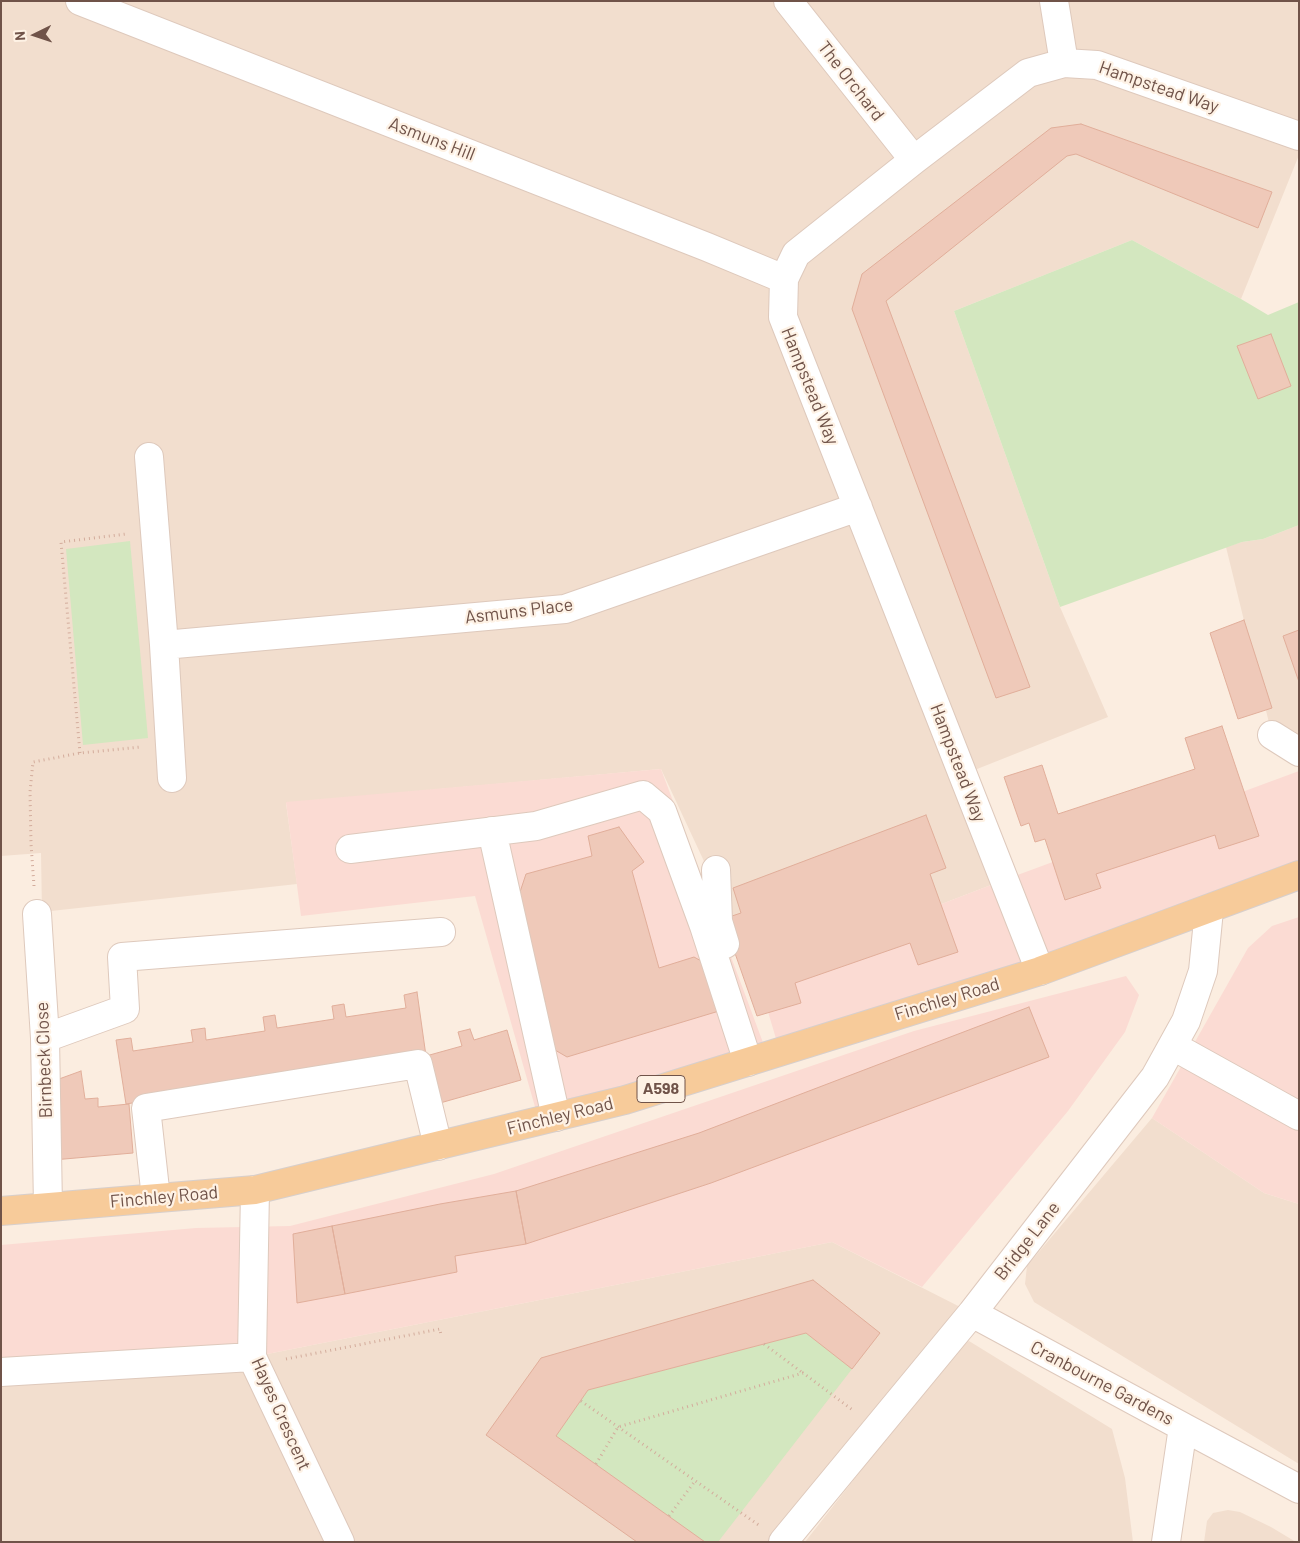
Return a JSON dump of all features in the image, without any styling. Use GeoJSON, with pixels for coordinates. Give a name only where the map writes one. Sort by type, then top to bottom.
{"type":"FeatureCollection","features":[{"type":"Feature","properties":{"kind":"main road","name":"Finchley Road"},"geometry":{"type":"LineString","coordinates":[[1,1211],[255,1190],[625,1100],[1040,970],[1209,910],[1299,875]]}},
{"type":"Feature","properties":{"kind":"street","name":"Asmuns Hill"},"geometry":{"type":"LineString","coordinates":[[80,1],[784,279]]}},
{"type":"Feature","properties":{"kind":"street","name":"The Orchard"},"geometry":{"type":"LineString","coordinates":[[788,1],[914,160]]}},
{"type":"Feature","properties":{"kind":"street"},"geometry":{"type":"LineString","coordinates":[[1054,1],[1064,63]]}},
{"type":"Feature","properties":{"kind":"street","name":"Hampstead Way"},"geometry":{"type":"LineString","coordinates":[[1040,970],[782,317],[784,279],[796,254],[914,160],[1028,73],[1064,63],[1097,65],[1299,136]]}},
{"type":"Feature","properties":{"kind":"street"},"geometry":{"type":"LineString","coordinates":[[149,457],[164,644],[172,778]]}},
{"type":"Feature","properties":{"kind":"street","name":"Asmuns Place"},"geometry":{"type":"LineString","coordinates":[[164,644],[565,609],[858,506]]}},
{"type":"Feature","properties":{"kind":"street"},"geometry":{"type":"LineString","coordinates":[[1272,735],[1299,752]]}},
{"type":"Feature","properties":{"kind":"street"},"geometry":{"type":"LineString","coordinates":[[350,849],[536,826],[643,795],[662,811],[755,1059]]}},
{"type":"Feature","properties":{"kind":"street"},"geometry":{"type":"LineString","coordinates":[[492,831],[556,1117]]}},
{"type":"Feature","properties":{"kind":"street"},"geometry":{"type":"LineString","coordinates":[[716,870],[718,922],[755,1059]]}},
{"type":"Feature","properties":{"kind":"street","name":"Bridge Lane"},"geometry":{"type":"LineString","coordinates":[[775,1536],[877,1428],[972,1313],[1155,1076],[1186,1021],[1203,971],[1209,910]]}},
{"type":"Feature","properties":{"kind":"street","name":"Birnbeck Close"},"geometry":{"type":"LineString","coordinates":[[36,914],[45,1038],[48,1207]]}},
{"type":"Feature","properties":{"kind":"street"},"geometry":{"type":"LineString","coordinates":[[45,1038],[125,1009],[122,957],[441,932]]}},
{"type":"Feature","properties":{"kind":"street"},"geometry":{"type":"LineString","coordinates":[[1172,1046],[1299,1116]]}},
{"type":"Feature","properties":{"kind":"street"},"geometry":{"type":"LineString","coordinates":[[156,1198],[146,1108],[418,1064],[438,1146]]}},
{"type":"Feature","properties":{"kind":"street","name":"Hayes Crescent"},"geometry":{"type":"LineString","coordinates":[[255,1190],[254,1361],[340,1542]]}},
{"type":"Feature","properties":{"kind":"street","name":"Cranbourne Gardens"},"geometry":{"type":"LineString","coordinates":[[972,1313],[1183,1427],[1166,1542]]}},
{"type":"Feature","properties":{"kind":"street"},"geometry":{"type":"LineString","coordinates":[[1,1372],[254,1361]]}},
{"type":"Feature","properties":{"kind":"street"},"geometry":{"type":"LineString","coordinates":[[1183,1427],[1299,1489]]}},
{"type":"Feature","properties":{"kind":"path"},"geometry":{"type":"LineString","coordinates":[[80,753],[61,542],[155,531]]}},
{"type":"Feature","properties":{"kind":"path"},"geometry":{"type":"LineString","coordinates":[[36,914],[30,792],[33,762],[80,753],[170,745]]}},
{"type":"Feature","properties":{"kind":"path"},"geometry":{"type":"LineString","coordinates":[[254,1361],[440,1329],[441,1336]]}},
{"type":"Feature","properties":{"kind":"path"},"geometry":{"type":"LineString","coordinates":[[764,1344],[877,1428]]}},
{"type":"Feature","properties":{"kind":"path"},"geometry":{"type":"LineString","coordinates":[[596,1464],[618,1427],[803,1373]]}},
{"type":"Feature","properties":{"kind":"path"},"geometry":{"type":"LineString","coordinates":[[581,1401],[775,1536]]}},
{"type":"Feature","properties":{"kind":"path"},"geometry":{"type":"LineString","coordinates":[[669,1516],[695,1481]]}},
{"type":"Feature","properties":{"kind":"shaded area"},"geometry":{"type":"Polygon","coordinates":[[[1,1],[1299,1],[1299,155],[1241,299],[1132,240],[954,311],[1060,607],[1108,717],[962,775],[1004,880],[757,975],[661,769],[286,803],[297,884],[42,912],[41,853],[1,856],[1,1]]]}},
{"type":"Feature","properties":{"kind":"shaded area"},"geometry":{"type":"Polygon","coordinates":[[[1299,525],[1299,752],[1272,735],[1226,547],[1242,542],[1263,539],[1299,525]]]}},
{"type":"Feature","properties":{"kind":"shaded area"},"geometry":{"type":"Polygon","coordinates":[[[661,769],[768,1056],[539,1121],[475,896],[301,916],[286,802],[661,769]]]}},
{"type":"Feature","properties":{"kind":"shaded area"},"geometry":{"type":"Polygon","coordinates":[[[1299,771],[1299,875],[780,1052],[757,975],[1004,880],[1299,771]]]}},
{"type":"Feature","properties":{"kind":"shaded area"},"geometry":{"type":"Polygon","coordinates":[[[1299,917],[1299,1204],[1264,1193],[1152,1118],[1248,948],[1272,926],[1299,917]]]}},
{"type":"Feature","properties":{"kind":"shaded area"},"geometry":{"type":"Polygon","coordinates":[[[1126,976],[1139,995],[1125,1032],[1068,1111],[922,1287],[832,1242],[252,1357],[1,1372],[1,1245],[196,1228],[290,1226],[494,1174],[914,1031],[1126,976]]]}},
{"type":"Feature","properties":{"kind":"shaded area"},"geometry":{"type":"Polygon","coordinates":[[[1152,1118],[1264,1193],[1299,1204],[1299,1464],[1034,1302],[1025,1284],[1027,1266],[1152,1118]]]}},
{"type":"Feature","properties":{"kind":"shaded area"},"geometry":{"type":"Polygon","coordinates":[[[832,1242],[972,1313],[790,1542],[1,1542],[1,1372],[252,1357],[832,1242]]]}},
{"type":"Feature","properties":{"kind":"shaded area"},"geometry":{"type":"Polygon","coordinates":[[[969,1341],[1112,1429],[1125,1478],[1133,1542],[805,1542],[957,1348],[969,1341]]]}},
{"type":"Feature","properties":{"kind":"shaded area"},"geometry":{"type":"Polygon","coordinates":[[[1228,1510],[1240,1512],[1296,1542],[1204,1542],[1207,1521],[1213,1513],[1228,1510]]]}},
{"type":"Feature","properties":{"kind":"green space"},"geometry":{"type":"Polygon","coordinates":[[[1132,240],[1268,315],[1299,302],[1299,525],[1263,539],[1242,542],[1060,607],[954,311],[1132,240]]]}},
{"type":"Feature","properties":{"kind":"green space"},"geometry":{"type":"Polygon","coordinates":[[[130,541],[148,738],[83,745],[66,549],[130,541]]]}},
{"type":"Feature","properties":{"kind":"green space"},"geometry":{"type":"Polygon","coordinates":[[[806,1333],[852,1369],[718,1542],[705,1542],[556,1436],[588,1390],[806,1333]]]}},
{"type":"Feature","properties":{"kind":"building"},"geometry":{"type":"Polygon","coordinates":[[[1081,124],[1272,192],[1258,228],[1076,154],[1067,156],[886,301],[1030,687],[996,698],[852,309],[862,274],[1051,128],[1081,124]]]}},
{"type":"Feature","properties":{"kind":"building"},"geometry":{"type":"Polygon","coordinates":[[[1271,334],[1291,386],[1258,399],[1237,346],[1271,334]]]}},
{"type":"Feature","properties":{"kind":"building"},"geometry":{"type":"Polygon","coordinates":[[[1244,620],[1272,708],[1238,719],[1210,633],[1244,620]]]}},
{"type":"Feature","properties":{"kind":"building"},"geometry":{"type":"Polygon","coordinates":[[[1299,630],[1299,682],[1283,636],[1299,630]]]}},
{"type":"Feature","properties":{"kind":"building"},"geometry":{"type":"Polygon","coordinates":[[[1222,726],[1259,836],[1219,849],[1215,835],[1096,874],[1101,888],[1065,900],[1045,839],[1035,842],[1029,823],[1021,826],[1004,777],[1042,765],[1058,814],[1195,769],[1185,738],[1222,726]]]}},
{"type":"Feature","properties":{"kind":"building"},"geometry":{"type":"Polygon","coordinates":[[[926,815],[946,868],[930,874],[958,952],[918,965],[910,943],[795,983],[801,1003],[757,1016],[723,919],[741,913],[733,888],[926,815]]]}},
{"type":"Feature","properties":{"kind":"building"},"geometry":{"type":"Polygon","coordinates":[[[619,827],[644,862],[632,871],[659,968],[694,957],[703,962],[719,1011],[567,1057],[555,1050],[548,1041],[538,1008],[545,1002],[517,901],[526,874],[592,856],[588,836],[619,827]]]}},
{"type":"Feature","properties":{"kind":"building"},"geometry":{"type":"Polygon","coordinates":[[[417,992],[426,1056],[126,1104],[116,1040],[131,1038],[133,1051],[193,1042],[191,1030],[205,1028],[206,1040],[265,1031],[263,1017],[275,1015],[277,1028],[334,1019],[332,1006],[344,1004],[346,1017],[406,1008],[404,995],[417,992]]]}},
{"type":"Feature","properties":{"kind":"building"},"geometry":{"type":"Polygon","coordinates":[[[1029,1007],[1049,1057],[711,1183],[526,1244],[516,1191],[699,1133],[1029,1007]]]}},
{"type":"Feature","properties":{"kind":"building"},"geometry":{"type":"Polygon","coordinates":[[[470,1029],[474,1040],[507,1030],[521,1080],[440,1103],[426,1056],[462,1046],[458,1032],[470,1029]]]}},
{"type":"Feature","properties":{"kind":"building"},"geometry":{"type":"Polygon","coordinates":[[[81,1071],[85,1099],[98,1098],[98,1107],[129,1104],[133,1153],[53,1160],[59,1079],[81,1071]]]}},
{"type":"Feature","properties":{"kind":"building"},"geometry":{"type":"Polygon","coordinates":[[[516,1191],[526,1244],[455,1256],[457,1272],[345,1294],[332,1226],[516,1191]]]}},
{"type":"Feature","properties":{"kind":"building"},"geometry":{"type":"Polygon","coordinates":[[[332,1226],[345,1294],[297,1303],[293,1234],[332,1226]]]}},
{"type":"Feature","properties":{"kind":"building"},"geometry":{"type":"Polygon","coordinates":[[[813,1280],[880,1333],[852,1369],[806,1333],[588,1390],[556,1436],[705,1542],[637,1542],[486,1435],[541,1358],[813,1280]]]}}]}
